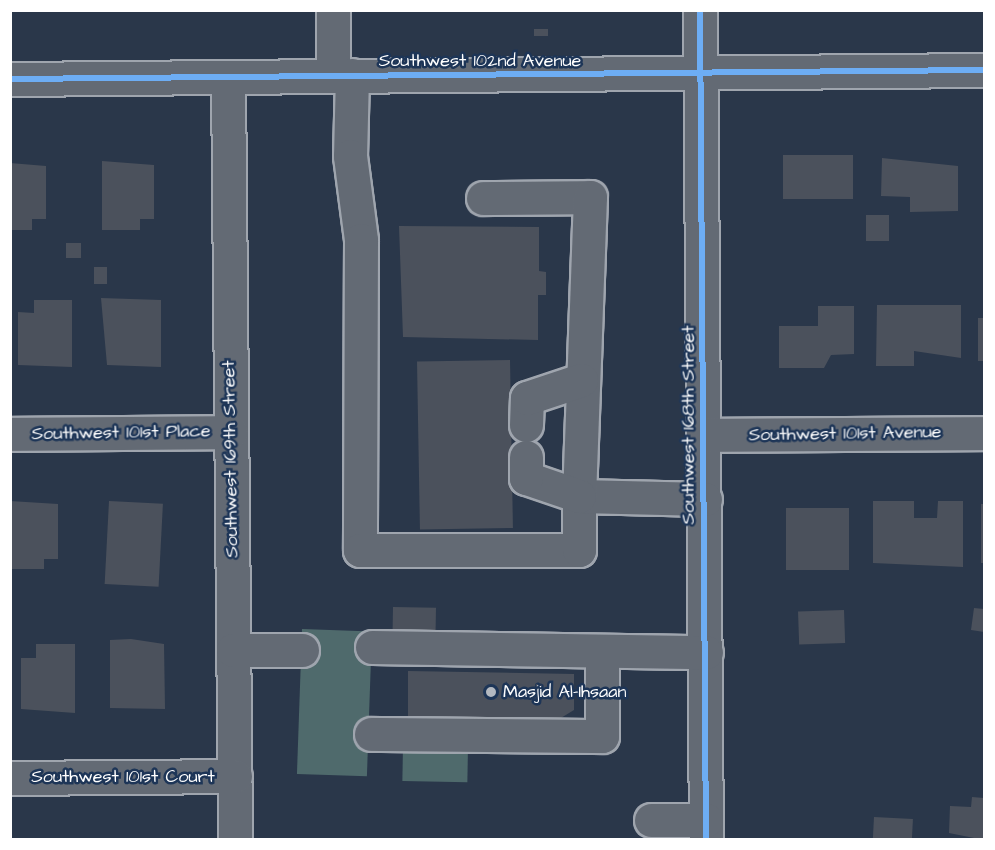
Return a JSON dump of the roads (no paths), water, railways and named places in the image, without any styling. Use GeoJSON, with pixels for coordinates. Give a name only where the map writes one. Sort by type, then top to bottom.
{"type":"FeatureCollection","features":[{"type":"Feature","properties":{"kind":"street"},"geometry":{"type":"LineString","coordinates":[[333,10],[343,75],[350,156],[361,240],[360,550],[579,550],[581,380],[590,197],[483,198]]}},
{"type":"Feature","properties":{"kind":"street","name":"Southwest 168th Street"},"geometry":{"type":"LineString","coordinates":[[700,10],[705,435],[706,830]]}},
{"type":"Feature","properties":{"kind":"street","name":"Southwest 102nd Avenue"},"geometry":{"type":"LineString","coordinates":[[10,79],[343,75],[701,76],[984,70]]}},
{"type":"Feature","properties":{"kind":"street","name":"Southwest 169th Street"},"geometry":{"type":"LineString","coordinates":[[228,78],[235,840]]}},
{"type":"Feature","properties":{"kind":"street"},"geometry":{"type":"LineString","coordinates":[[581,380],[527,398],[526,478],[579,496],[705,499]]}},
{"type":"Feature","properties":{"kind":"street","name":"Southwest 101st Place"},"geometry":{"type":"LineString","coordinates":[[10,434],[231,432]]}},
{"type":"Feature","properties":{"kind":"street","name":"Southwest 101st Avenue"},"geometry":{"type":"LineString","coordinates":[[705,435],[984,433]]}},
{"type":"Feature","properties":{"kind":"street"},"geometry":{"type":"LineString","coordinates":[[372,647],[706,652]]}},
{"type":"Feature","properties":{"kind":"street"},"geometry":{"type":"LineString","coordinates":[[233,650],[302,650]]}},
{"type":"Feature","properties":{"kind":"street"},"geometry":{"type":"LineString","coordinates":[[371,734],[602,736],[602,651]]}},
{"type":"Feature","properties":{"kind":"street","name":"Southwest 101st Court"},"geometry":{"type":"LineString","coordinates":[[10,778],[235,776]]}},
{"type":"Feature","properties":{"kind":"street"},"geometry":{"type":"LineString","coordinates":[[651,820],[706,830]]}},
{"type":"Feature","properties":{"kind":"place","name":"Masjid Al-Ihsaan"},"geometry":{"type":"Point","coordinates":[491,692]}}]}
